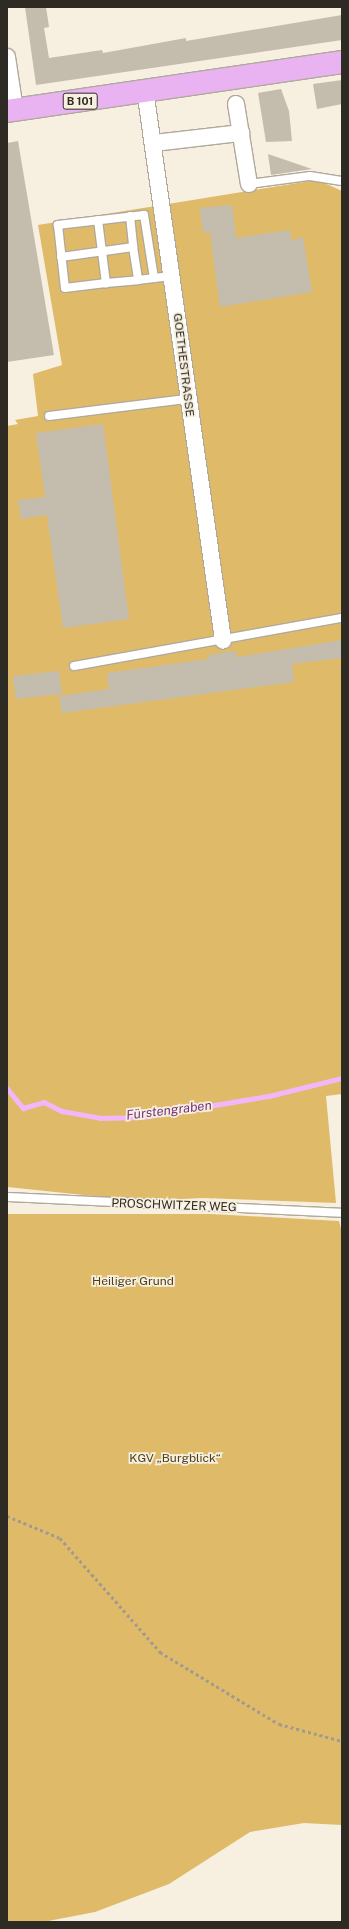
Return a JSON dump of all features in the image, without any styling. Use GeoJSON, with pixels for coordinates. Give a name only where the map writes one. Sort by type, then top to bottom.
{"type":"FeatureCollection","features":[{"type":"Feature","properties":{"kind":"main road","name":"B 101"},"geometry":{"type":"LineString","coordinates":[[11,110],[342,62]]}},
{"type":"Feature","properties":{"kind":"street"},"geometry":{"type":"LineString","coordinates":[[7,57],[11,110]]}},
{"type":"Feature","properties":{"kind":"street","name":"GOETHESTRASSE"},"geometry":{"type":"LineString","coordinates":[[145,90],[154,143],[186,399],[223,640]]}},
{"type":"Feature","properties":{"kind":"street"},"geometry":{"type":"LineString","coordinates":[[236,104],[249,184]]}},
{"type":"Feature","properties":{"kind":"street"},"geometry":{"type":"LineString","coordinates":[[154,143],[240,134]]}},
{"type":"Feature","properties":{"kind":"lane"},"geometry":{"type":"LineString","coordinates":[[249,184],[310,176],[342,181]]}},
{"type":"Feature","properties":{"kind":"lane"},"geometry":{"type":"LineString","coordinates":[[154,278],[144,215],[58,225],[65,288],[106,283],[138,280],[171,276]]}},
{"type":"Feature","properties":{"kind":"lane"},"geometry":{"type":"LineString","coordinates":[[130,216],[138,280]]}},
{"type":"Feature","properties":{"kind":"lane"},"geometry":{"type":"LineString","coordinates":[[98,220],[106,283]]}},
{"type":"Feature","properties":{"kind":"lane"},"geometry":{"type":"LineString","coordinates":[[62,257],[133,247]]}},
{"type":"Feature","properties":{"kind":"lane"},"geometry":{"type":"LineString","coordinates":[[48,416],[186,399]]}},
{"type":"Feature","properties":{"kind":"lane"},"geometry":{"type":"LineString","coordinates":[[74,666],[342,618]]}},
{"type":"Feature","properties":{"kind":"lane","name":"PROSCHWITZER WEG"},"geometry":{"type":"LineString","coordinates":[[7,1197],[342,1213]]}},
{"type":"Feature","properties":{"kind":"path"},"geometry":{"type":"LineString","coordinates":[[7,1516],[60,1538],[160,1652],[279,1724],[342,1741]]}},
{"type":"Feature","properties":{"kind":"green space"},"geometry":{"type":"Polygon","coordinates":[[[310,181],[320,181],[342,191],[342,1094],[326,1096],[336,1203],[203,1198],[141,1201],[7,1187],[7,426],[18,424],[15,420],[38,416],[33,374],[62,365],[38,225],[310,181]]]}},
{"type":"Feature","properties":{"kind":"green space"},"geometry":{"type":"Polygon","coordinates":[[[7,1214],[212,1214],[339,1221],[342,1232],[342,1825],[304,1823],[250,1832],[169,1884],[95,1912],[43,1922],[7,1922],[7,1214]]]}},
{"type":"Feature","properties":{"kind":"building"},"geometry":{"type":"Polygon","coordinates":[[[25,7],[46,7],[49,27],[44,28],[49,58],[102,50],[103,53],[186,38],[186,41],[342,15],[342,40],[36,85],[25,7]]]}},
{"type":"Feature","properties":{"kind":"building"},"geometry":{"type":"Polygon","coordinates":[[[342,80],[342,104],[317,109],[313,84],[342,80]]]}},
{"type":"Feature","properties":{"kind":"building"},"geometry":{"type":"Polygon","coordinates":[[[281,89],[289,111],[292,141],[266,142],[258,93],[281,89]]]}},
{"type":"Feature","properties":{"kind":"building"},"geometry":{"type":"Polygon","coordinates":[[[18,141],[54,355],[7,362],[7,143],[18,141]]]}},
{"type":"Feature","properties":{"kind":"building"},"geometry":{"type":"Polygon","coordinates":[[[268,154],[312,169],[271,175],[268,154]]]}},
{"type":"Feature","properties":{"kind":"building"},"geometry":{"type":"Polygon","coordinates":[[[232,205],[236,238],[290,230],[291,240],[303,237],[312,292],[220,307],[210,232],[203,233],[200,208],[232,205]]]}},
{"type":"Feature","properties":{"kind":"building"},"geometry":{"type":"Polygon","coordinates":[[[103,424],[129,619],[63,628],[47,515],[21,519],[18,500],[45,497],[36,433],[103,424]]]}},
{"type":"Feature","properties":{"kind":"building"},"geometry":{"type":"Polygon","coordinates":[[[342,640],[342,658],[292,664],[294,682],[62,713],[59,696],[109,689],[107,673],[209,659],[208,655],[236,651],[237,657],[342,640]]]}},
{"type":"Feature","properties":{"kind":"building"},"geometry":{"type":"Polygon","coordinates":[[[59,671],[62,694],[16,699],[13,676],[59,671]]]}},
{"type":"Feature","properties":{"kind":"waterway","name":"Fürstengraben"},"geometry":{"type":"LineString","coordinates":[[7,1088],[23,1108],[44,1102],[62,1111],[100,1118],[143,1117],[269,1096],[342,1078]]}},
{"type":"Feature","properties":{"kind":"park label","name":"Heiliger Grund"},"geometry":{"type":"Point","coordinates":[133,1282]}},
{"type":"Feature","properties":{"kind":"park label","name":"KGV „Burgblick“"},"geometry":{"type":"Point","coordinates":[175,1459]}}]}
